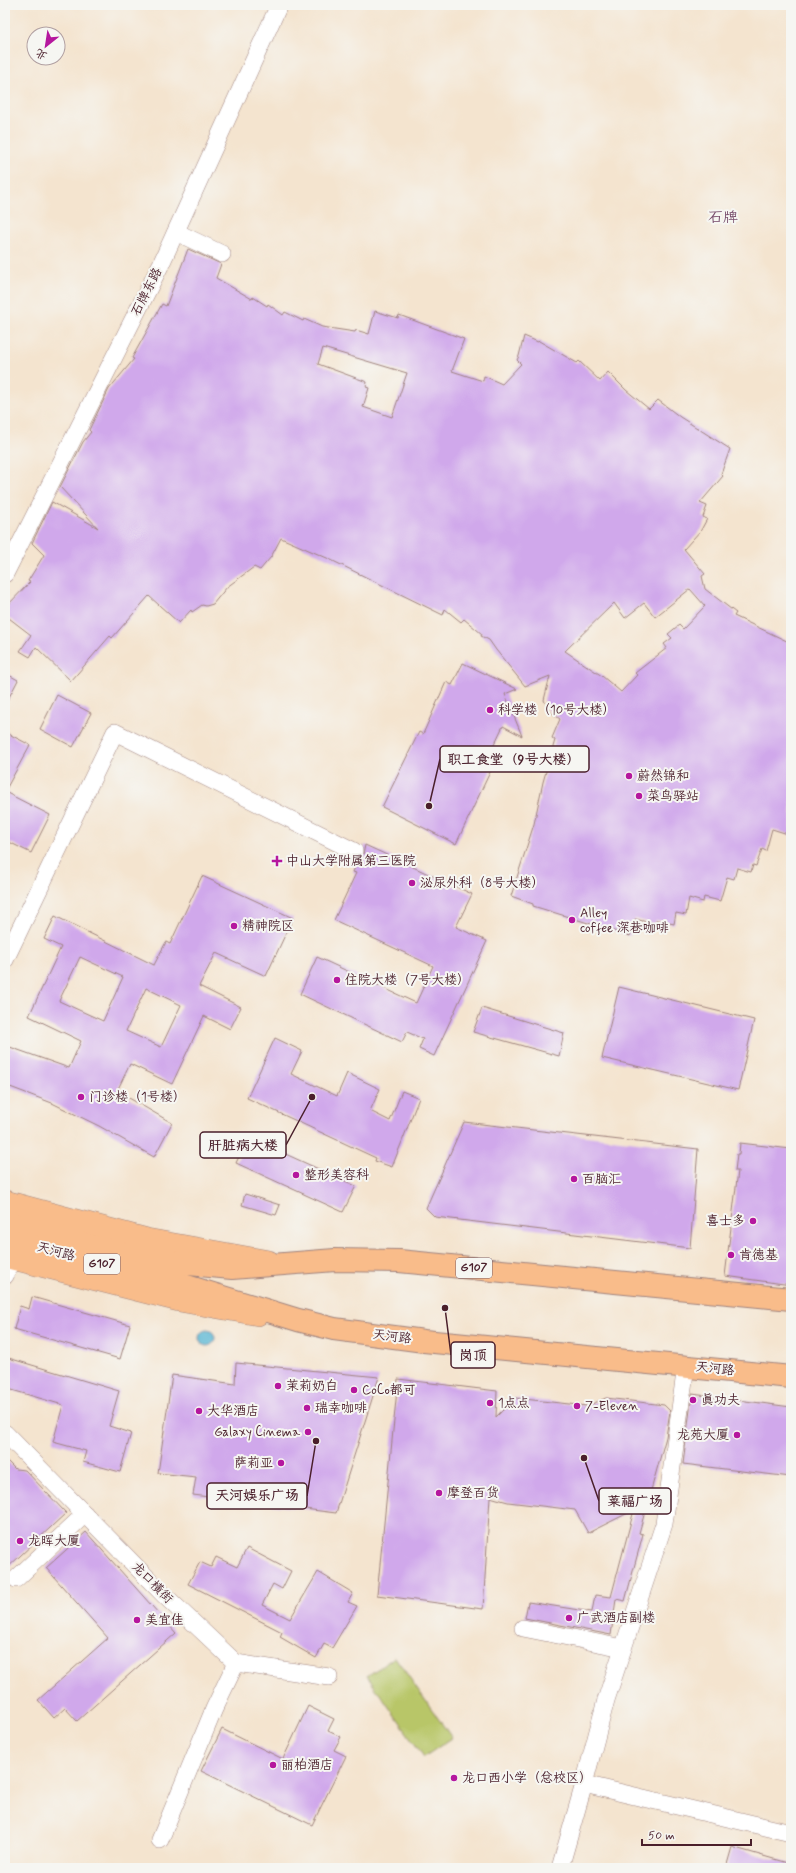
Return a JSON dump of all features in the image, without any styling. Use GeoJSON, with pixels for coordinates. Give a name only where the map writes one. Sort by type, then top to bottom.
{"type":"FeatureCollection","features":[{"type":"Feature","properties":{"kind":"highway","name":"天河路"},"geometry":{"type":"LineString","coordinates":[[5,1222],[52,1243],[298,1320],[334,1329],[375,1336],[791,1377]]}},
{"type":"Feature","properties":{"kind":"highway","name":"天河路"},"geometry":{"type":"LineString","coordinates":[[5,1238],[52,1243],[156,1260],[232,1268],[350,1259],[422,1262],[791,1299]]}},
{"type":"Feature","properties":{"kind":"main road"},"geometry":{"type":"LineString","coordinates":[[5,1201],[147,1239],[288,1264]]}},
{"type":"Feature","properties":{"kind":"main road"},"geometry":{"type":"LineString","coordinates":[[8,1264],[186,1303],[298,1320]]}},
{"type":"Feature","properties":{"kind":"street","name":"石牌东路"},"geometry":{"type":"LineString","coordinates":[[5,574],[161,264],[279,5]]}},
{"type":"Feature","properties":{"kind":"street"},"geometry":{"type":"LineString","coordinates":[[176,232],[222,254]]}},
{"type":"Feature","properties":{"kind":"street"},"geometry":{"type":"LineString","coordinates":[[5,960],[115,732],[354,851]]}},
{"type":"Feature","properties":{"kind":"street"},"geometry":{"type":"LineString","coordinates":[[560,1868],[606,1700],[664,1524],[686,1366]]}},
{"type":"Feature","properties":{"kind":"street","name":"龙口横街"},"geometry":{"type":"LineString","coordinates":[[5,1433],[164,1595],[236,1663]]}},
{"type":"Feature","properties":{"kind":"street"},"geometry":{"type":"LineString","coordinates":[[16,1579],[85,1514]]}},
{"type":"Feature","properties":{"kind":"street"},"geometry":{"type":"LineString","coordinates":[[523,1628],[567,1634],[623,1648]]}},
{"type":"Feature","properties":{"kind":"street"},"geometry":{"type":"LineString","coordinates":[[160,1840],[214,1709],[236,1663],[329,1677]]}},
{"type":"Feature","properties":{"kind":"street"},"geometry":{"type":"LineString","coordinates":[[584,1784],[791,1833]]}},
{"type":"Feature","properties":{"kind":"green space"},"geometry":{"type":"Polygon","coordinates":[[[395,1657],[452,1738],[424,1757],[367,1676],[395,1657]]]}},
{"type":"Feature","properties":{"kind":"water"},"geometry":{"type":"Polygon","coordinates":[[[204,1330],[210,1330],[215,1335],[213,1344],[210,1346],[204,1346],[199,1341],[199,1335],[204,1330]]]}},
{"type":"Feature","properties":{"kind":"building"},"geometry":{"type":"Polygon","coordinates":[[[188,249],[221,264],[216,278],[252,299],[253,297],[267,306],[268,304],[283,315],[285,312],[303,321],[304,319],[322,327],[355,332],[356,330],[369,334],[375,311],[398,318],[399,315],[464,339],[452,371],[483,381],[484,376],[502,384],[521,364],[517,360],[524,336],[538,342],[539,341],[577,363],[579,361],[600,381],[608,372],[626,390],[649,409],[658,400],[680,417],[730,449],[721,474],[723,476],[700,503],[707,506],[703,517],[707,519],[701,530],[684,549],[705,574],[702,576],[705,589],[736,613],[734,616],[791,643],[791,835],[772,829],[766,851],[762,849],[756,866],[753,865],[751,872],[737,868],[734,879],[727,877],[720,901],[704,897],[703,902],[689,898],[686,915],[676,913],[674,924],[656,920],[655,924],[635,919],[630,936],[533,906],[533,904],[511,896],[534,824],[543,782],[555,740],[552,738],[560,719],[549,711],[544,700],[550,676],[525,686],[489,640],[481,636],[482,634],[464,619],[461,622],[445,609],[443,615],[327,558],[281,538],[271,557],[260,570],[254,567],[227,587],[213,604],[206,606],[202,605],[192,612],[191,610],[179,623],[149,596],[112,638],[110,636],[71,681],[36,647],[30,657],[20,651],[31,635],[5,615],[5,608],[30,582],[28,581],[44,555],[32,543],[52,502],[98,528],[60,487],[83,442],[91,432],[89,430],[109,389],[134,359],[132,358],[162,304],[166,306],[188,249]],[[323,348],[318,364],[367,382],[366,387],[369,388],[363,407],[392,417],[407,373],[323,348]],[[690,589],[655,617],[644,603],[625,618],[614,603],[565,651],[602,676],[621,692],[637,675],[635,673],[667,648],[664,644],[672,638],[668,634],[679,625],[683,629],[705,606],[690,589]]]}},
{"type":"Feature","properties":{"kind":"building"},"geometry":{"type":"Polygon","coordinates":[[[463,663],[517,689],[505,694],[522,736],[503,726],[484,766],[491,770],[456,844],[382,807],[419,732],[423,734],[446,682],[452,685],[463,663]]]}},
{"type":"Feature","properties":{"kind":"building"},"geometry":{"type":"Polygon","coordinates":[[[5,673],[18,680],[5,705],[5,673]]]}},
{"type":"Feature","properties":{"kind":"building"},"geometry":{"type":"Polygon","coordinates":[[[57,695],[91,713],[73,747],[40,729],[57,695]]]}},
{"type":"Feature","properties":{"kind":"building"},"geometry":{"type":"Polygon","coordinates":[[[5,732],[30,745],[5,791],[5,732]]]}},
{"type":"Feature","properties":{"kind":"building"},"geometry":{"type":"Polygon","coordinates":[[[5,792],[50,815],[31,853],[5,840],[5,792]]]}},
{"type":"Feature","properties":{"kind":"building","name":"住院大楼（7号大楼）"},"geometry":{"type":"Polygon","coordinates":[[[365,845],[472,894],[456,927],[487,941],[434,1056],[419,1049],[423,1039],[407,1032],[402,1042],[300,994],[317,957],[416,1003],[433,966],[334,920],[356,873],[353,872],[358,860],[363,855],[365,845]]]}},
{"type":"Feature","properties":{"kind":"building"},"geometry":{"type":"Polygon","coordinates":[[[202,876],[293,918],[266,976],[216,953],[199,986],[241,1007],[230,1029],[204,1016],[172,1084],[130,1064],[117,1091],[172,1123],[154,1157],[99,1126],[52,1103],[5,1085],[5,1053],[7,1046],[69,1068],[81,1041],[29,1016],[61,947],[44,939],[55,916],[154,965],[166,942],[170,944],[202,876]],[[80,957],[59,1001],[103,1021],[123,977],[80,957]],[[146,988],[126,1031],[161,1047],[181,1005],[146,988]]]}},
{"type":"Feature","properties":{"kind":"building"},"geometry":{"type":"Polygon","coordinates":[[[619,987],[754,1020],[738,1090],[602,1058],[619,987]]]}},
{"type":"Feature","properties":{"kind":"building"},"geometry":{"type":"Polygon","coordinates":[[[482,1008],[564,1033],[559,1056],[473,1032],[482,1008]]]}},
{"type":"Feature","properties":{"kind":"building"},"geometry":{"type":"Polygon","coordinates":[[[275,1038],[302,1051],[291,1074],[337,1096],[347,1073],[380,1089],[370,1111],[390,1121],[402,1091],[419,1098],[392,1167],[375,1161],[376,1158],[247,1098],[275,1038]]]}},
{"type":"Feature","properties":{"kind":"building"},"geometry":{"type":"Polygon","coordinates":[[[464,1122],[698,1149],[690,1248],[435,1217],[426,1208],[464,1122]]]}},
{"type":"Feature","properties":{"kind":"building","name":"整形美容科"},"geometry":{"type":"Polygon","coordinates":[[[248,1137],[356,1186],[343,1212],[236,1163],[248,1137]]]}},
{"type":"Feature","properties":{"kind":"building"},"geometry":{"type":"Polygon","coordinates":[[[740,1143],[791,1149],[791,1285],[725,1276],[738,1171],[735,1171],[740,1143]]]}},
{"type":"Feature","properties":{"kind":"building"},"geometry":{"type":"Polygon","coordinates":[[[245,1194],[280,1205],[276,1215],[242,1205],[245,1194]]]}},
{"type":"Feature","properties":{"kind":"building"},"geometry":{"type":"Polygon","coordinates":[[[32,1297],[130,1325],[120,1359],[14,1329],[20,1306],[29,1309],[32,1297]]]}},
{"type":"Feature","properties":{"kind":"building"},"geometry":{"type":"Polygon","coordinates":[[[5,1357],[119,1391],[109,1426],[131,1433],[120,1472],[83,1462],[86,1451],[53,1442],[63,1405],[5,1388],[5,1357]]]}},
{"type":"Feature","properties":{"kind":"building"},"geometry":{"type":"Polygon","coordinates":[[[236,1363],[379,1377],[336,1513],[193,1495],[196,1477],[158,1473],[172,1375],[235,1384],[236,1363]]]}},
{"type":"Feature","properties":{"kind":"building"},"geometry":{"type":"Polygon","coordinates":[[[398,1379],[497,1391],[496,1417],[515,1398],[587,1406],[606,1398],[664,1405],[670,1411],[666,1437],[639,1533],[643,1534],[625,1601],[616,1599],[611,1635],[525,1618],[528,1602],[592,1612],[595,1595],[611,1597],[634,1510],[588,1533],[575,1510],[508,1502],[490,1497],[483,1609],[377,1595],[398,1379]]]}},
{"type":"Feature","properties":{"kind":"building","name":"龙苑大厦"},"geometry":{"type":"Polygon","coordinates":[[[692,1394],[791,1407],[791,1477],[683,1464],[692,1394]]]}},
{"type":"Feature","properties":{"kind":"building","name":"龙晖大厦"},"geometry":{"type":"Polygon","coordinates":[[[5,1459],[15,1469],[25,1470],[66,1513],[5,1570],[5,1459]]]}},
{"type":"Feature","properties":{"kind":"building"},"geometry":{"type":"Polygon","coordinates":[[[86,1532],[176,1633],[77,1721],[65,1708],[54,1718],[38,1700],[108,1638],[46,1568],[86,1532]]]}},
{"type":"Feature","properties":{"kind":"building"},"geometry":{"type":"Polygon","coordinates":[[[247,1548],[291,1571],[282,1589],[273,1584],[262,1605],[290,1619],[318,1572],[353,1593],[348,1602],[357,1606],[332,1648],[324,1644],[316,1658],[280,1637],[282,1632],[188,1584],[200,1562],[211,1567],[216,1557],[237,1567],[247,1548]]]}},
{"type":"Feature","properties":{"kind":"building","name":"丽柏酒店"},"geometry":{"type":"Polygon","coordinates":[[[308,1706],[334,1719],[328,1731],[341,1737],[334,1750],[346,1756],[312,1825],[201,1771],[222,1729],[283,1759],[308,1706]]]}},
{"type":"Feature","properties":{"kind":"building"},"geometry":{"type":"Polygon","coordinates":[[[732,1847],[791,1864],[791,1868],[726,1868],[732,1847]]]}},
{"type":"Feature","properties":{"kind":"place","name":"科学楼（10号大楼）"},"geometry":{"type":"Point","coordinates":[490,710]}},
{"type":"Feature","properties":{"kind":"place","name":"蔚然锦和"},"geometry":{"type":"Point","coordinates":[629,776]}},
{"type":"Feature","properties":{"kind":"place","name":"菜鸟驿站"},"geometry":{"type":"Point","coordinates":[639,796]}},
{"type":"Feature","properties":{"kind":"place","name":"职工食堂（9号大楼）"},"geometry":{"type":"Point","coordinates":[429,806]}},
{"type":"Feature","properties":{"kind":"place","name":"中山大学附属第三医院"},"geometry":{"type":"Point","coordinates":[277,861]}},
{"type":"Feature","properties":{"kind":"place","name":"泌尿外科（8号大楼）"},"geometry":{"type":"Point","coordinates":[412,883]}},
{"type":"Feature","properties":{"kind":"place","name":"Alley coffee 深巷咖啡"},"geometry":{"type":"Point","coordinates":[572,920]}},
{"type":"Feature","properties":{"kind":"place","name":"精神院区"},"geometry":{"type":"Point","coordinates":[234,926]}},
{"type":"Feature","properties":{"kind":"place","name":"住院大楼（7号大楼）"},"geometry":{"type":"Point","coordinates":[337,980]}},
{"type":"Feature","properties":{"kind":"place","name":"门诊楼（1号楼）"},"geometry":{"type":"Point","coordinates":[81,1097]}},
{"type":"Feature","properties":{"kind":"place","name":"肝脏病大楼"},"geometry":{"type":"Point","coordinates":[312,1097]}},
{"type":"Feature","properties":{"kind":"place","name":"整形美容科"},"geometry":{"type":"Point","coordinates":[296,1175]}},
{"type":"Feature","properties":{"kind":"place","name":"百脑汇"},"geometry":{"type":"Point","coordinates":[574,1179]}},
{"type":"Feature","properties":{"kind":"place","name":"喜士多"},"geometry":{"type":"Point","coordinates":[753,1221]}},
{"type":"Feature","properties":{"kind":"place","name":"肯德基"},"geometry":{"type":"Point","coordinates":[731,1255]}},
{"type":"Feature","properties":{"kind":"place","name":"岗顶"},"geometry":{"type":"Point","coordinates":[445,1308]}},
{"type":"Feature","properties":{"kind":"place","name":"茉莉奶白"},"geometry":{"type":"Point","coordinates":[278,1386]}},
{"type":"Feature","properties":{"kind":"place","name":"CoCo都可"},"geometry":{"type":"Point","coordinates":[354,1390]}},
{"type":"Feature","properties":{"kind":"place","name":"真功夫"},"geometry":{"type":"Point","coordinates":[693,1400]}},
{"type":"Feature","properties":{"kind":"place","name":"1点点"},"geometry":{"type":"Point","coordinates":[490,1403]}},
{"type":"Feature","properties":{"kind":"place","name":"7-Eleven"},"geometry":{"type":"Point","coordinates":[577,1406]}},
{"type":"Feature","properties":{"kind":"place","name":"瑞幸咖啡"},"geometry":{"type":"Point","coordinates":[307,1408]}},
{"type":"Feature","properties":{"kind":"place","name":"大华酒店"},"geometry":{"type":"Point","coordinates":[199,1411]}},
{"type":"Feature","properties":{"kind":"place","name":"Galaxy Cinema"},"geometry":{"type":"Point","coordinates":[308,1432]}},
{"type":"Feature","properties":{"kind":"place","name":"龙苑大厦"},"geometry":{"type":"Point","coordinates":[737,1435]}},
{"type":"Feature","properties":{"kind":"place","name":"天河娱乐广场"},"geometry":{"type":"Point","coordinates":[316,1441]}},
{"type":"Feature","properties":{"kind":"place","name":"莱福广场"},"geometry":{"type":"Point","coordinates":[584,1458]}},
{"type":"Feature","properties":{"kind":"place","name":"萨莉亚"},"geometry":{"type":"Point","coordinates":[281,1463]}},
{"type":"Feature","properties":{"kind":"place","name":"摩登百货"},"geometry":{"type":"Point","coordinates":[439,1493]}},
{"type":"Feature","properties":{"kind":"place","name":"龙晖大厦"},"geometry":{"type":"Point","coordinates":[20,1541]}},
{"type":"Feature","properties":{"kind":"place","name":"广武酒店副楼"},"geometry":{"type":"Point","coordinates":[569,1618]}},
{"type":"Feature","properties":{"kind":"place","name":"美宜佳"},"geometry":{"type":"Point","coordinates":[137,1620]}},
{"type":"Feature","properties":{"kind":"place","name":"丽柏酒店"},"geometry":{"type":"Point","coordinates":[273,1765]}},
{"type":"Feature","properties":{"kind":"place","name":"龙口西小学（总校区）"},"geometry":{"type":"Point","coordinates":[454,1778]}},
{"type":"Feature","properties":{"kind":"district","name":"石牌"},"geometry":{"type":"Point","coordinates":[723,218]}}]}
